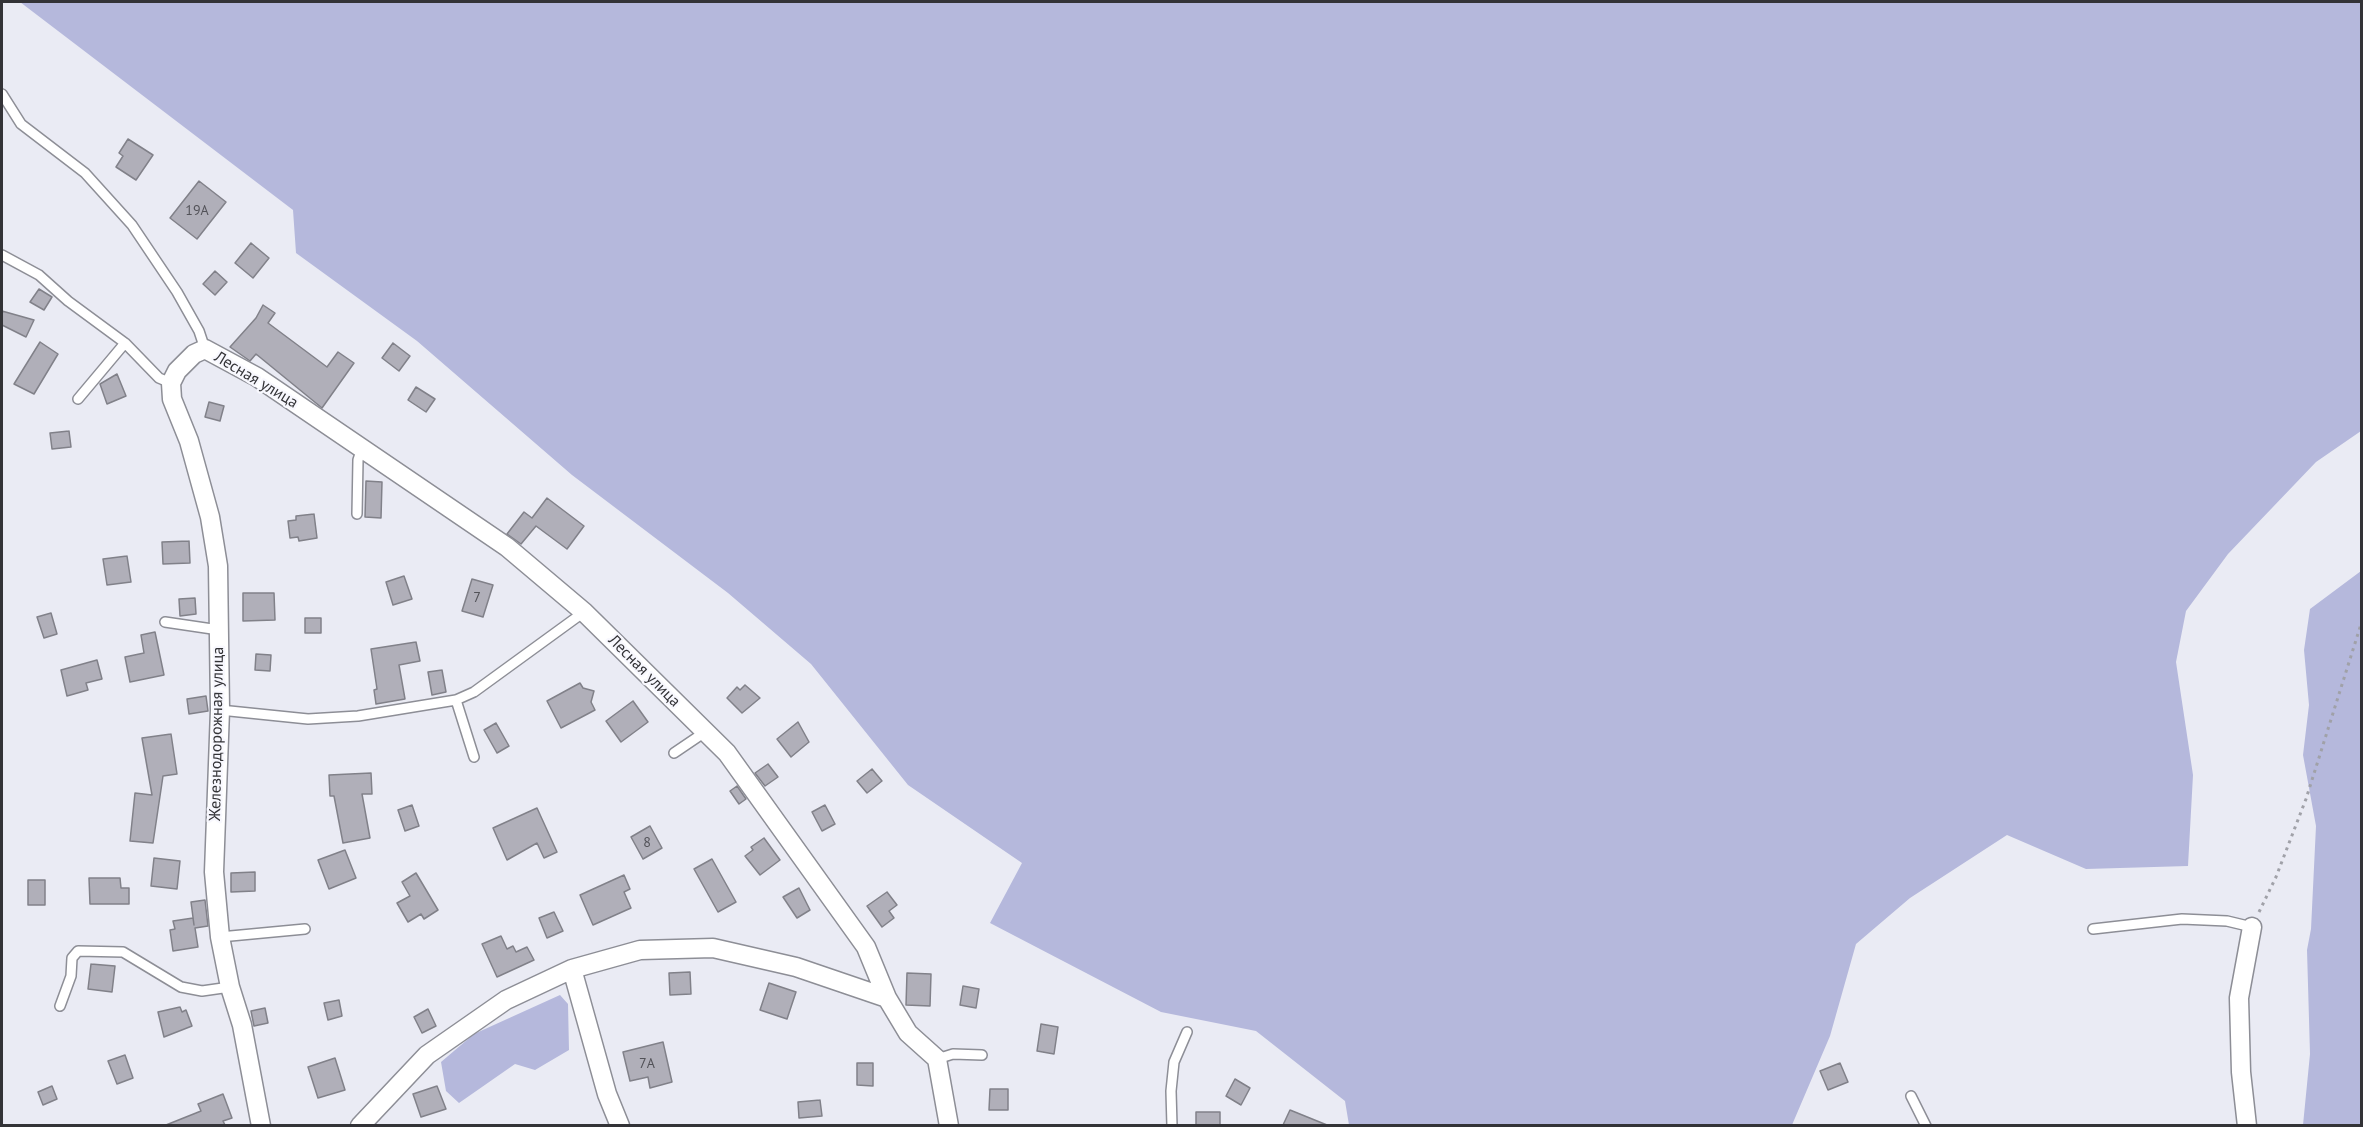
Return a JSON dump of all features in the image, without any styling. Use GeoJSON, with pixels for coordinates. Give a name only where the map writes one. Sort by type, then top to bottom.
{"type":"FeatureCollection","features":[{"type":"Feature","properties":{"kind":"street"},"geometry":{"type":"LineString","coordinates":[[171,383],[177,371],[199,351]]}},
{"type":"Feature","properties":{"kind":"street","name":"Лесная улица"},"geometry":{"type":"LineString","coordinates":[[199,351],[257,377],[507,546],[584,612],[727,753],[866,947],[887,998],[908,1033],[936,1059]]}},
{"type":"Feature","properties":{"kind":"street","name":"Железнодорожная улица"},"geometry":{"type":"LineString","coordinates":[[171,383],[172,399],[189,441],[210,517],[218,566],[220,710],[214,872],[220,937],[230,987],[242,1025],[261,1125]]}},
{"type":"Feature","properties":{"kind":"street"},"geometry":{"type":"LineString","coordinates":[[2247,1125],[2241,1072],[2239,998],[2252,927]]}},
{"type":"Feature","properties":{"kind":"street"},"geometry":{"type":"LineString","coordinates":[[370,1122],[427,1054],[506,1000],[572,969],[640,950],[713,948],[796,967],[887,998]]}},
{"type":"Feature","properties":{"kind":"street"},"geometry":{"type":"LineString","coordinates":[[572,969],[607,1094],[620,1125]]}},
{"type":"Feature","properties":{"kind":"street"},"geometry":{"type":"LineString","coordinates":[[936,1059],[949,1125]]}},
{"type":"Feature","properties":{"kind":"lane"},"geometry":{"type":"LineString","coordinates":[[2,94],[21,124],[85,173],[132,225],[200,331],[199,351]]}},
{"type":"Feature","properties":{"kind":"lane"},"geometry":{"type":"LineString","coordinates":[[2,255],[39,275],[68,301],[125,343],[159,378],[171,383]]}},
{"type":"Feature","properties":{"kind":"lane"},"geometry":{"type":"LineString","coordinates":[[78,399],[125,343]]}},
{"type":"Feature","properties":{"kind":"lane"},"geometry":{"type":"LineString","coordinates":[[357,514],[358,460],[362,448]]}},
{"type":"Feature","properties":{"kind":"lane"},"geometry":{"type":"LineString","coordinates":[[220,710],[308,719],[358,716],[456,700],[474,692],[584,612]]}},
{"type":"Feature","properties":{"kind":"lane"},"geometry":{"type":"LineString","coordinates":[[165,622],[219,630]]}},
{"type":"Feature","properties":{"kind":"lane"},"geometry":{"type":"LineString","coordinates":[[456,700],[474,757]]}},
{"type":"Feature","properties":{"kind":"lane"},"geometry":{"type":"LineString","coordinates":[[674,753],[705,732]]}},
{"type":"Feature","properties":{"kind":"lane"},"geometry":{"type":"LineString","coordinates":[[2092,928],[2182,919],[2227,921],[2252,927]]}},
{"type":"Feature","properties":{"kind":"lane"},"geometry":{"type":"LineString","coordinates":[[220,937],[305,929]]}},
{"type":"Feature","properties":{"kind":"lane"},"geometry":{"type":"LineString","coordinates":[[60,1006],[71,976],[72,957],[78,951],[123,952],[181,987],[202,992],[230,987]]}},
{"type":"Feature","properties":{"kind":"lane"},"geometry":{"type":"LineString","coordinates":[[1172,1125],[1171,1091],[1174,1062],[1187,1032]]}},
{"type":"Feature","properties":{"kind":"lane"},"geometry":{"type":"LineString","coordinates":[[936,1059],[953,1054],[982,1055]]}},
{"type":"Feature","properties":{"kind":"lane"},"geometry":{"type":"LineString","coordinates":[[1911,1096],[1926,1125]]}},
{"type":"Feature","properties":{"kind":"path"},"geometry":{"type":"LineString","coordinates":[[2252,927],[2276,877],[2306,799],[2361,621]]}},
{"type":"Feature","properties":{"kind":"shaded area"},"geometry":{"type":"Polygon","coordinates":[[[20,2],[2361,2],[2361,431],[2316,462],[2228,554],[2186,611],[2176,662],[2193,775],[2188,866],[2086,869],[2007,835],[1910,898],[1856,944],[1830,1036],[1792,1125],[1349,1125],[1345,1101],[1256,1031],[1161,1012],[990,923],[1022,863],[908,785],[811,664],[728,593],[572,475],[417,341],[296,253],[293,210],[20,2]]]}},
{"type":"Feature","properties":{"kind":"shaded area"},"geometry":{"type":"Polygon","coordinates":[[[2361,571],[2361,1125],[2303,1125],[2310,1054],[2307,950],[2311,929],[2316,826],[2303,755],[2309,705],[2304,650],[2310,609],[2361,571]]]}},
{"type":"Feature","properties":{"kind":"shaded area"},"geometry":{"type":"Polygon","coordinates":[[[560,995],[568,1004],[569,1050],[535,1070],[515,1064],[459,1103],[446,1091],[441,1062],[474,1034],[560,995]]]}},
{"type":"Feature","properties":{"kind":"building"},"geometry":{"type":"Polygon","coordinates":[[[128,139],[153,155],[136,180],[116,167],[123,156],[119,153],[128,139]]]}},
{"type":"Feature","properties":{"kind":"building"},"geometry":{"type":"Polygon","coordinates":[[[199,181],[226,202],[197,239],[170,218],[199,181]]]}},
{"type":"Feature","properties":{"kind":"building"},"geometry":{"type":"Polygon","coordinates":[[[251,243],[269,258],[253,278],[235,263],[251,243]]]}},
{"type":"Feature","properties":{"kind":"building"},"geometry":{"type":"Polygon","coordinates":[[[215,271],[227,282],[215,295],[203,284],[215,271]]]}},
{"type":"Feature","properties":{"kind":"building"},"geometry":{"type":"Polygon","coordinates":[[[39,289],[52,297],[44,310],[30,302],[39,289]]]}},
{"type":"Feature","properties":{"kind":"building"},"geometry":{"type":"Polygon","coordinates":[[[263,305],[275,313],[268,323],[327,367],[338,352],[354,363],[322,408],[256,354],[250,361],[230,347],[256,318],[263,305]]]}},
{"type":"Feature","properties":{"kind":"building"},"geometry":{"type":"Polygon","coordinates":[[[2,311],[34,320],[26,337],[2,325],[2,311]]]}},
{"type":"Feature","properties":{"kind":"building"},"geometry":{"type":"Polygon","coordinates":[[[40,342],[58,354],[34,394],[14,384],[40,342]]]}},
{"type":"Feature","properties":{"kind":"building"},"geometry":{"type":"Polygon","coordinates":[[[393,343],[410,356],[399,371],[382,358],[393,343]]]}},
{"type":"Feature","properties":{"kind":"building"},"geometry":{"type":"Polygon","coordinates":[[[117,374],[126,396],[107,404],[100,384],[117,374]]]}},
{"type":"Feature","properties":{"kind":"building"},"geometry":{"type":"Polygon","coordinates":[[[416,387],[435,399],[426,412],[408,400],[416,387]]]}},
{"type":"Feature","properties":{"kind":"building"},"geometry":{"type":"Polygon","coordinates":[[[209,402],[224,406],[220,421],[205,417],[209,402]]]}},
{"type":"Feature","properties":{"kind":"building"},"geometry":{"type":"Polygon","coordinates":[[[69,431],[71,447],[52,449],[50,433],[69,431]]]}},
{"type":"Feature","properties":{"kind":"building"},"geometry":{"type":"Polygon","coordinates":[[[366,481],[382,482],[381,518],[365,517],[366,481]]]}},
{"type":"Feature","properties":{"kind":"building"},"geometry":{"type":"Polygon","coordinates":[[[547,498],[584,526],[567,549],[536,526],[521,544],[507,534],[524,512],[532,518],[547,498]]]}},
{"type":"Feature","properties":{"kind":"building"},"geometry":{"type":"Polygon","coordinates":[[[314,514],[317,538],[299,541],[298,537],[290,538],[288,521],[296,520],[296,516],[314,514]]]}},
{"type":"Feature","properties":{"kind":"building"},"geometry":{"type":"Polygon","coordinates":[[[189,541],[190,563],[163,564],[162,542],[189,541]]]}},
{"type":"Feature","properties":{"kind":"building"},"geometry":{"type":"Polygon","coordinates":[[[127,556],[131,582],[107,585],[103,559],[127,556]]]}},
{"type":"Feature","properties":{"kind":"building"},"geometry":{"type":"Polygon","coordinates":[[[404,576],[412,599],[393,605],[386,582],[404,576]]]}},
{"type":"Feature","properties":{"kind":"building"},"geometry":{"type":"Polygon","coordinates":[[[472,579],[493,585],[483,617],[462,611],[472,579]]]}},
{"type":"Feature","properties":{"kind":"building"},"geometry":{"type":"Polygon","coordinates":[[[243,593],[274,593],[275,620],[243,621],[243,593]]]}},
{"type":"Feature","properties":{"kind":"building"},"geometry":{"type":"Polygon","coordinates":[[[195,598],[196,614],[180,616],[179,599],[195,598]]]}},
{"type":"Feature","properties":{"kind":"building"},"geometry":{"type":"Polygon","coordinates":[[[51,613],[57,634],[44,638],[37,617],[51,613]]]}},
{"type":"Feature","properties":{"kind":"building"},"geometry":{"type":"Polygon","coordinates":[[[305,618],[321,618],[321,633],[305,633],[305,618]]]}},
{"type":"Feature","properties":{"kind":"building"},"geometry":{"type":"Polygon","coordinates":[[[155,632],[164,675],[130,682],[125,657],[144,653],[141,635],[155,632]]]}},
{"type":"Feature","properties":{"kind":"building"},"geometry":{"type":"Polygon","coordinates":[[[416,642],[420,661],[399,665],[405,699],[376,704],[374,690],[377,689],[371,649],[416,642]]]}},
{"type":"Feature","properties":{"kind":"building"},"geometry":{"type":"Polygon","coordinates":[[[256,654],[271,655],[270,671],[255,670],[256,654]]]}},
{"type":"Feature","properties":{"kind":"building"},"geometry":{"type":"Polygon","coordinates":[[[97,660],[102,679],[86,683],[88,690],[67,696],[61,670],[97,660]]]}},
{"type":"Feature","properties":{"kind":"building"},"geometry":{"type":"Polygon","coordinates":[[[442,670],[446,692],[432,695],[428,672],[442,670]]]}},
{"type":"Feature","properties":{"kind":"building"},"geometry":{"type":"Polygon","coordinates":[[[580,683],[583,688],[594,691],[591,702],[595,710],[561,728],[547,701],[580,683]]]}},
{"type":"Feature","properties":{"kind":"building"},"geometry":{"type":"Polygon","coordinates":[[[745,685],[760,698],[742,713],[727,698],[737,687],[740,690],[745,685]]]}},
{"type":"Feature","properties":{"kind":"building"},"geometry":{"type":"Polygon","coordinates":[[[206,696],[208,711],[189,714],[187,699],[206,696]]]}},
{"type":"Feature","properties":{"kind":"building"},"geometry":{"type":"Polygon","coordinates":[[[633,701],[648,722],[621,742],[606,721],[633,701]]]}},
{"type":"Feature","properties":{"kind":"building"},"geometry":{"type":"Polygon","coordinates":[[[798,722],[809,742],[791,757],[777,739],[798,722]]]}},
{"type":"Feature","properties":{"kind":"building"},"geometry":{"type":"Polygon","coordinates":[[[496,723],[509,746],[497,753],[484,730],[496,723]]]}},
{"type":"Feature","properties":{"kind":"building"},"geometry":{"type":"Polygon","coordinates":[[[171,734],[177,774],[163,776],[153,843],[130,841],[135,793],[152,795],[142,738],[171,734]]]}},
{"type":"Feature","properties":{"kind":"building"},"geometry":{"type":"Polygon","coordinates":[[[768,764],[778,777],[765,786],[755,773],[768,764]]]}},
{"type":"Feature","properties":{"kind":"building"},"geometry":{"type":"Polygon","coordinates":[[[872,769],[882,781],[867,793],[857,781],[872,769]]]}},
{"type":"Feature","properties":{"kind":"building"},"geometry":{"type":"Polygon","coordinates":[[[371,773],[372,794],[362,794],[370,838],[343,843],[334,796],[330,796],[329,775],[371,773]]]}},
{"type":"Feature","properties":{"kind":"building"},"geometry":{"type":"Polygon","coordinates":[[[737,786],[746,799],[739,804],[730,791],[737,786]]]}},
{"type":"Feature","properties":{"kind":"building"},"geometry":{"type":"Polygon","coordinates":[[[412,805],[419,826],[405,831],[398,810],[412,805]]]}},
{"type":"Feature","properties":{"kind":"building"},"geometry":{"type":"Polygon","coordinates":[[[825,805],[835,824],[822,831],[812,812],[825,805]]]}},
{"type":"Feature","properties":{"kind":"building"},"geometry":{"type":"Polygon","coordinates":[[[537,808],[557,852],[544,858],[537,843],[507,860],[493,828],[537,808]]]}},
{"type":"Feature","properties":{"kind":"building"},"geometry":{"type":"Polygon","coordinates":[[[650,826],[662,848],[643,859],[631,837],[650,826]]]}},
{"type":"Feature","properties":{"kind":"building"},"geometry":{"type":"Polygon","coordinates":[[[764,838],[780,860],[760,875],[745,856],[753,850],[751,847],[764,838]]]}},
{"type":"Feature","properties":{"kind":"building"},"geometry":{"type":"Polygon","coordinates":[[[345,850],[356,878],[329,889],[318,860],[345,850]]]}},
{"type":"Feature","properties":{"kind":"building"},"geometry":{"type":"Polygon","coordinates":[[[154,858],[180,861],[177,889],[151,886],[154,858]]]}},
{"type":"Feature","properties":{"kind":"building"},"geometry":{"type":"Polygon","coordinates":[[[712,859],[736,902],[718,912],[694,869],[712,859]]]}},
{"type":"Feature","properties":{"kind":"building"},"geometry":{"type":"Polygon","coordinates":[[[255,872],[255,891],[231,892],[231,873],[255,872]]]}},
{"type":"Feature","properties":{"kind":"building"},"geometry":{"type":"Polygon","coordinates":[[[416,873],[438,910],[424,919],[421,914],[408,922],[397,903],[410,896],[402,882],[416,873]]]}},
{"type":"Feature","properties":{"kind":"building"},"geometry":{"type":"Polygon","coordinates":[[[624,875],[630,889],[624,892],[631,908],[593,925],[580,895],[624,875]]]}},
{"type":"Feature","properties":{"kind":"building"},"geometry":{"type":"Polygon","coordinates":[[[89,878],[120,878],[121,888],[129,888],[129,904],[90,904],[89,878]]]}},
{"type":"Feature","properties":{"kind":"building"},"geometry":{"type":"Polygon","coordinates":[[[28,880],[45,880],[45,905],[28,905],[28,880]]]}},
{"type":"Feature","properties":{"kind":"building"},"geometry":{"type":"Polygon","coordinates":[[[799,888],[810,910],[797,918],[783,897],[799,888]]]}},
{"type":"Feature","properties":{"kind":"building"},"geometry":{"type":"Polygon","coordinates":[[[887,892],[897,905],[889,911],[894,918],[882,927],[867,906],[887,892]]]}},
{"type":"Feature","properties":{"kind":"building"},"geometry":{"type":"Polygon","coordinates":[[[205,900],[208,926],[195,928],[198,947],[173,951],[170,930],[175,929],[173,921],[193,918],[194,925],[191,902],[205,900]]]}},
{"type":"Feature","properties":{"kind":"building"},"geometry":{"type":"Polygon","coordinates":[[[554,912],[563,931],[547,938],[539,918],[554,912]]]}},
{"type":"Feature","properties":{"kind":"building"},"geometry":{"type":"Polygon","coordinates":[[[501,936],[507,949],[513,946],[516,952],[527,947],[534,960],[497,977],[482,944],[501,936]]]}},
{"type":"Feature","properties":{"kind":"building"},"geometry":{"type":"Polygon","coordinates":[[[91,964],[115,966],[112,992],[88,989],[91,964]]]}},
{"type":"Feature","properties":{"kind":"building"},"geometry":{"type":"Polygon","coordinates":[[[690,972],[691,994],[670,995],[669,973],[690,972]]]}},
{"type":"Feature","properties":{"kind":"building"},"geometry":{"type":"Polygon","coordinates":[[[907,973],[931,974],[930,1006],[906,1005],[907,973]]]}},
{"type":"Feature","properties":{"kind":"building"},"geometry":{"type":"Polygon","coordinates":[[[769,983],[796,992],[787,1019],[760,1010],[769,983]]]}},
{"type":"Feature","properties":{"kind":"building"},"geometry":{"type":"Polygon","coordinates":[[[963,986],[979,989],[976,1008],[960,1005],[963,986]]]}},
{"type":"Feature","properties":{"kind":"building"},"geometry":{"type":"Polygon","coordinates":[[[339,1000],[342,1016],[328,1020],[324,1003],[339,1000]]]}},
{"type":"Feature","properties":{"kind":"building"},"geometry":{"type":"Polygon","coordinates":[[[180,1007],[182,1012],[186,1010],[192,1026],[164,1037],[158,1012],[180,1007]]]}},
{"type":"Feature","properties":{"kind":"building"},"geometry":{"type":"Polygon","coordinates":[[[265,1008],[268,1023],[254,1026],[251,1011],[265,1008]]]}},
{"type":"Feature","properties":{"kind":"building"},"geometry":{"type":"Polygon","coordinates":[[[428,1009],[436,1026],[422,1033],[414,1017],[428,1009]]]}},
{"type":"Feature","properties":{"kind":"building"},"geometry":{"type":"Polygon","coordinates":[[[1041,1024],[1058,1027],[1054,1054],[1037,1051],[1041,1024]]]}},
{"type":"Feature","properties":{"kind":"building"},"geometry":{"type":"Polygon","coordinates":[[[663,1042],[672,1082],[650,1088],[648,1077],[630,1081],[623,1052],[663,1042]]]}},
{"type":"Feature","properties":{"kind":"building"},"geometry":{"type":"Polygon","coordinates":[[[125,1055],[133,1078],[117,1084],[108,1061],[125,1055]]]}},
{"type":"Feature","properties":{"kind":"building"},"geometry":{"type":"Polygon","coordinates":[[[335,1058],[345,1090],[318,1098],[308,1067],[335,1058]]]}},
{"type":"Feature","properties":{"kind":"building"},"geometry":{"type":"Polygon","coordinates":[[[857,1063],[873,1063],[873,1086],[857,1085],[857,1063]]]}},
{"type":"Feature","properties":{"kind":"building"},"geometry":{"type":"Polygon","coordinates":[[[1840,1063],[1848,1082],[1828,1090],[1820,1071],[1840,1063]]]}},
{"type":"Feature","properties":{"kind":"building"},"geometry":{"type":"Polygon","coordinates":[[[1235,1079],[1250,1088],[1241,1105],[1226,1096],[1235,1079]]]}},
{"type":"Feature","properties":{"kind":"building"},"geometry":{"type":"Polygon","coordinates":[[[52,1086],[57,1099],[43,1105],[38,1092],[52,1086]]]}},
{"type":"Feature","properties":{"kind":"building"},"geometry":{"type":"Polygon","coordinates":[[[437,1086],[446,1109],[421,1117],[413,1094],[437,1086]]]}},
{"type":"Feature","properties":{"kind":"building"},"geometry":{"type":"Polygon","coordinates":[[[990,1089],[1008,1089],[1008,1110],[989,1110],[990,1089]]]}},
{"type":"Feature","properties":{"kind":"building"},"geometry":{"type":"Polygon","coordinates":[[[223,1094],[232,1118],[223,1121],[225,1125],[166,1125],[201,1111],[198,1104],[223,1094]]]}},
{"type":"Feature","properties":{"kind":"building"},"geometry":{"type":"Polygon","coordinates":[[[820,1100],[822,1116],[799,1118],[798,1102],[820,1100]]]}},
{"type":"Feature","properties":{"kind":"building"},"geometry":{"type":"Polygon","coordinates":[[[1290,1110],[1327,1125],[1283,1125],[1290,1110]]]}},
{"type":"Feature","properties":{"kind":"building"},"geometry":{"type":"Polygon","coordinates":[[[1196,1112],[1220,1112],[1220,1125],[1196,1125],[1196,1112]]]}}]}
